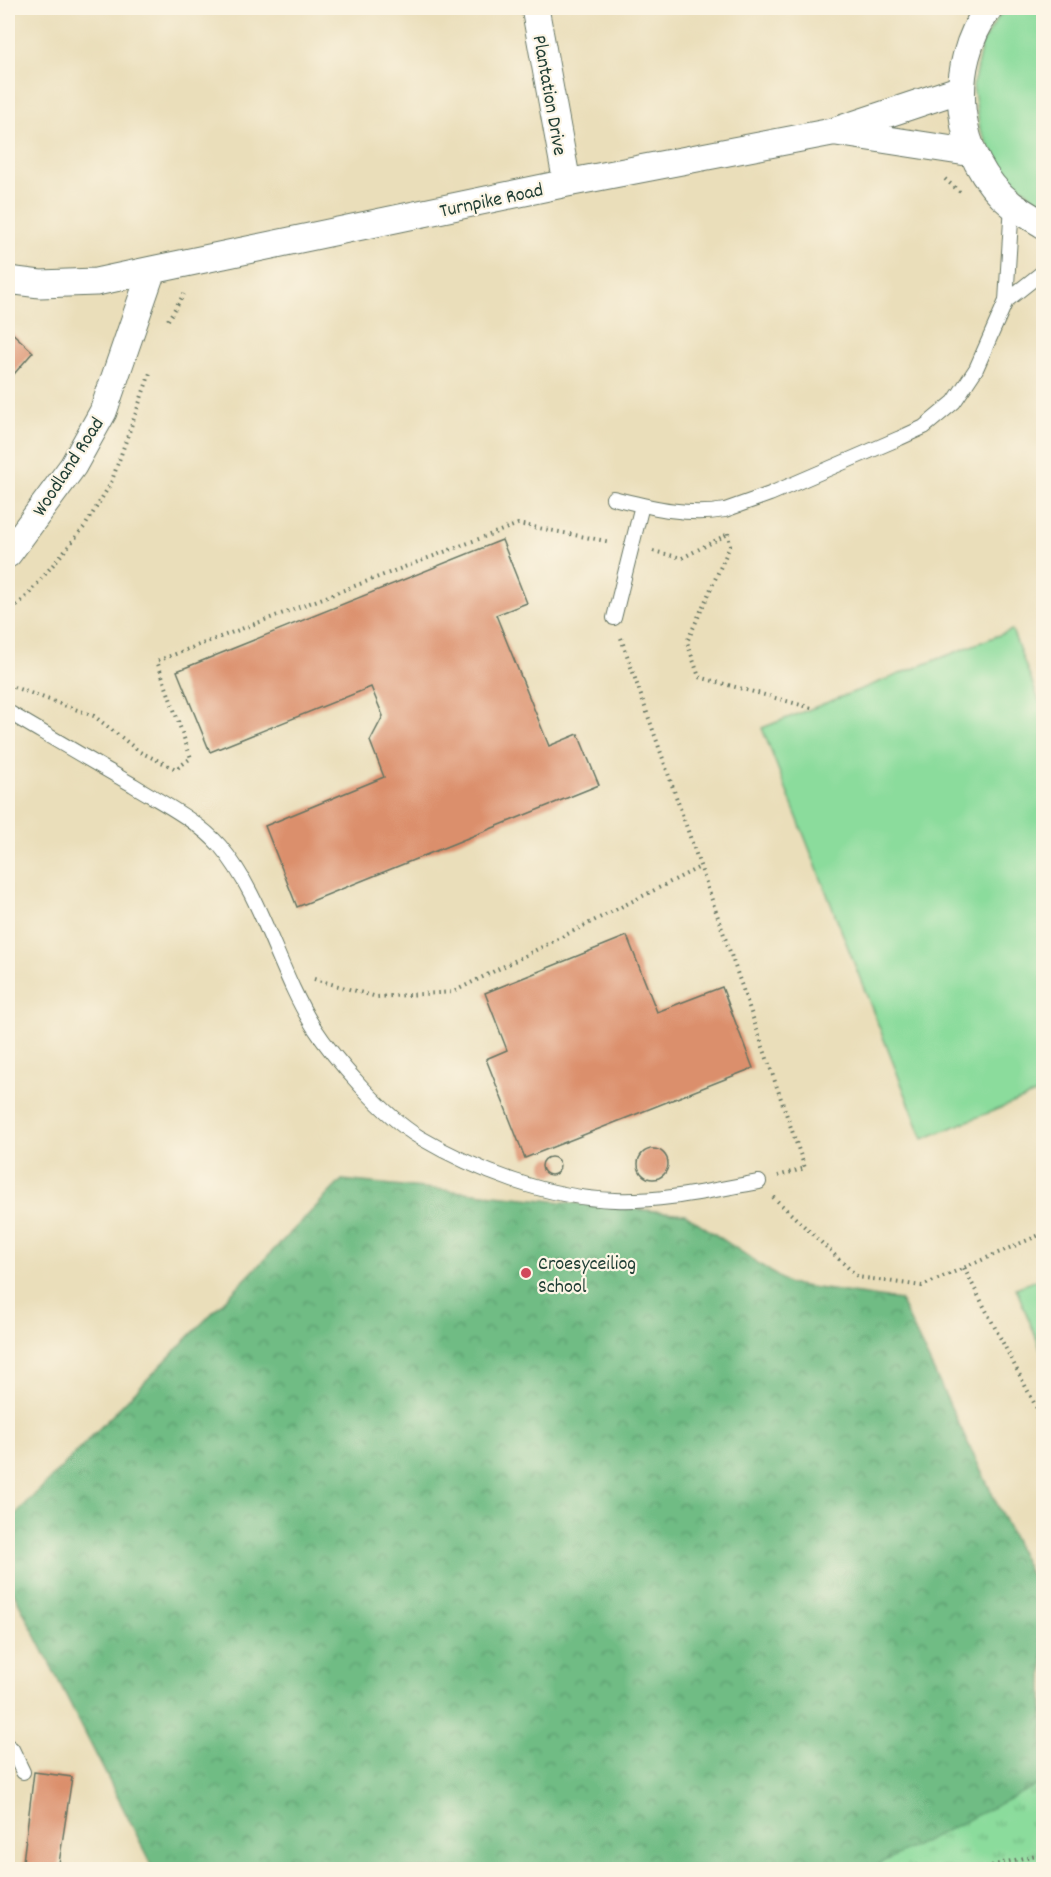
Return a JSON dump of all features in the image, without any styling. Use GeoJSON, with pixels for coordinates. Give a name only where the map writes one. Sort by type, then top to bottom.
{"type":"FeatureCollection","features":[{"type":"Feature","properties":{"kind":"street","name":"Plantation Drive"},"geometry":{"type":"LineString","coordinates":[[535,8],[567,183]]}},
{"type":"Feature","properties":{"kind":"street"},"geometry":{"type":"LineString","coordinates":[[983,12],[966,54],[961,89],[963,121],[973,153],[990,181],[1011,204],[1044,225]]}},
{"type":"Feature","properties":{"kind":"street","name":"Turnpike Road"},"geometry":{"type":"LineString","coordinates":[[8,280],[40,284],[96,282],[567,183],[831,132],[961,89]]}},
{"type":"Feature","properties":{"kind":"street","name":"Turnpike Road"},"geometry":{"type":"LineString","coordinates":[[831,132],[973,153]]}},
{"type":"Feature","properties":{"kind":"street","name":"Woodland Road"},"geometry":{"type":"LineString","coordinates":[[8,554],[73,466],[103,412],[152,270]]}},
{"type":"Feature","properties":{"kind":"lane"},"geometry":{"type":"LineString","coordinates":[[613,498],[692,513],[725,510],[846,463],[924,427],[954,402],[975,369],[1006,301],[1011,204]]}},
{"type":"Feature","properties":{"kind":"lane"},"geometry":{"type":"LineString","coordinates":[[1006,301],[1044,271]]}},
{"type":"Feature","properties":{"kind":"lane"},"geometry":{"type":"LineString","coordinates":[[614,618],[642,505]]}},
{"type":"Feature","properties":{"kind":"lane"},"geometry":{"type":"LineString","coordinates":[[8,712],[159,801],[200,827],[218,843],[233,862],[244,882],[284,971],[313,1026],[343,1065],[378,1104],[417,1136],[463,1160],[556,1194],[615,1200],[654,1199],[759,1182]]}},
{"type":"Feature","properties":{"kind":"lane"},"geometry":{"type":"LineString","coordinates":[[8,1746],[12,1749],[22,1772]]}},
{"type":"Feature","properties":{"kind":"path"},"geometry":{"type":"LineString","coordinates":[[941,177],[951,183],[967,199]]}},
{"type":"Feature","properties":{"kind":"path"},"geometry":{"type":"LineString","coordinates":[[162,329],[184,294],[194,289]]}},
{"type":"Feature","properties":{"kind":"path"},"geometry":{"type":"LineString","coordinates":[[8,614],[28,595],[85,526],[111,483],[150,372]]}},
{"type":"Feature","properties":{"kind":"path"},"geometry":{"type":"LineString","coordinates":[[725,510],[730,546],[687,642],[699,677],[813,708]]}},
{"type":"Feature","properties":{"kind":"path"},"geometry":{"type":"LineString","coordinates":[[8,686],[94,716],[140,752],[176,769],[191,758],[158,661],[518,524],[682,558],[728,534]]}},
{"type":"Feature","properties":{"kind":"path"},"geometry":{"type":"LineString","coordinates":[[614,618],[805,1168],[759,1182],[858,1277],[922,1287],[1044,1233]]}},
{"type":"Feature","properties":{"kind":"path"},"geometry":{"type":"LineString","coordinates":[[284,971],[377,997],[453,992],[700,867]]}},
{"type":"Feature","properties":{"kind":"path"},"geometry":{"type":"LineString","coordinates":[[964,1268],[1044,1422]]}},
{"type":"Feature","properties":{"kind":"path"},"geometry":{"type":"LineString","coordinates":[[974,1869],[1044,1853]]}},
{"type":"Feature","properties":{"kind":"green space"},"geometry":{"type":"Polygon","coordinates":[[[1004,8],[1043,8],[1043,202],[1033,197],[1000,168],[980,129],[973,86],[982,43],[1004,8]]]}},
{"type":"Feature","properties":{"kind":"green space"},"geometry":{"type":"Polygon","coordinates":[[[1012,630],[1043,711],[1043,1091],[923,1139],[762,728],[1012,630]]]}},
{"type":"Feature","properties":{"kind":"green space"},"geometry":{"type":"Polygon","coordinates":[[[342,1180],[685,1214],[789,1284],[900,1300],[1043,1601],[1043,1783],[870,1869],[154,1869],[8,1581],[8,1522],[342,1180]]]}},
{"type":"Feature","properties":{"kind":"green space"},"geometry":{"type":"Polygon","coordinates":[[[1043,1277],[1043,1355],[1016,1288],[1043,1277]]]}},
{"type":"Feature","properties":{"kind":"green space"},"geometry":{"type":"Polygon","coordinates":[[[1043,1782],[1043,1869],[869,1869],[1043,1782]]]}},
{"type":"Feature","properties":{"kind":"building"},"geometry":{"type":"Polygon","coordinates":[[[8,329],[33,352],[8,381],[8,329]]]}},
{"type":"Feature","properties":{"kind":"building"},"geometry":{"type":"Polygon","coordinates":[[[502,540],[527,603],[496,615],[549,746],[578,734],[599,785],[297,907],[265,826],[384,777],[370,741],[383,716],[371,687],[210,752],[177,671],[502,540]]]}},
{"type":"Feature","properties":{"kind":"building"},"geometry":{"type":"Polygon","coordinates":[[[627,936],[657,1012],[722,987],[753,1068],[525,1158],[486,1059],[507,1050],[485,993],[627,936]]]}},
{"type":"Feature","properties":{"kind":"building"},"geometry":{"type":"Polygon","coordinates":[[[653,1149],[664,1153],[668,1164],[664,1175],[653,1179],[642,1175],[638,1164],[642,1153],[653,1149]]]}},
{"type":"Feature","properties":{"kind":"building"},"geometry":{"type":"Polygon","coordinates":[[[551,1157],[557,1160],[560,1166],[557,1172],[551,1175],[545,1172],[542,1166],[545,1160],[551,1157]]]}},
{"type":"Feature","properties":{"kind":"building"},"geometry":{"type":"Polygon","coordinates":[[[34,1772],[72,1777],[58,1870],[22,1870],[34,1772]]]}},
{"type":"Feature","properties":{"kind":"place","name":"Croesyceiliog School"},"geometry":{"type":"Point","coordinates":[526,1273]}}]}
